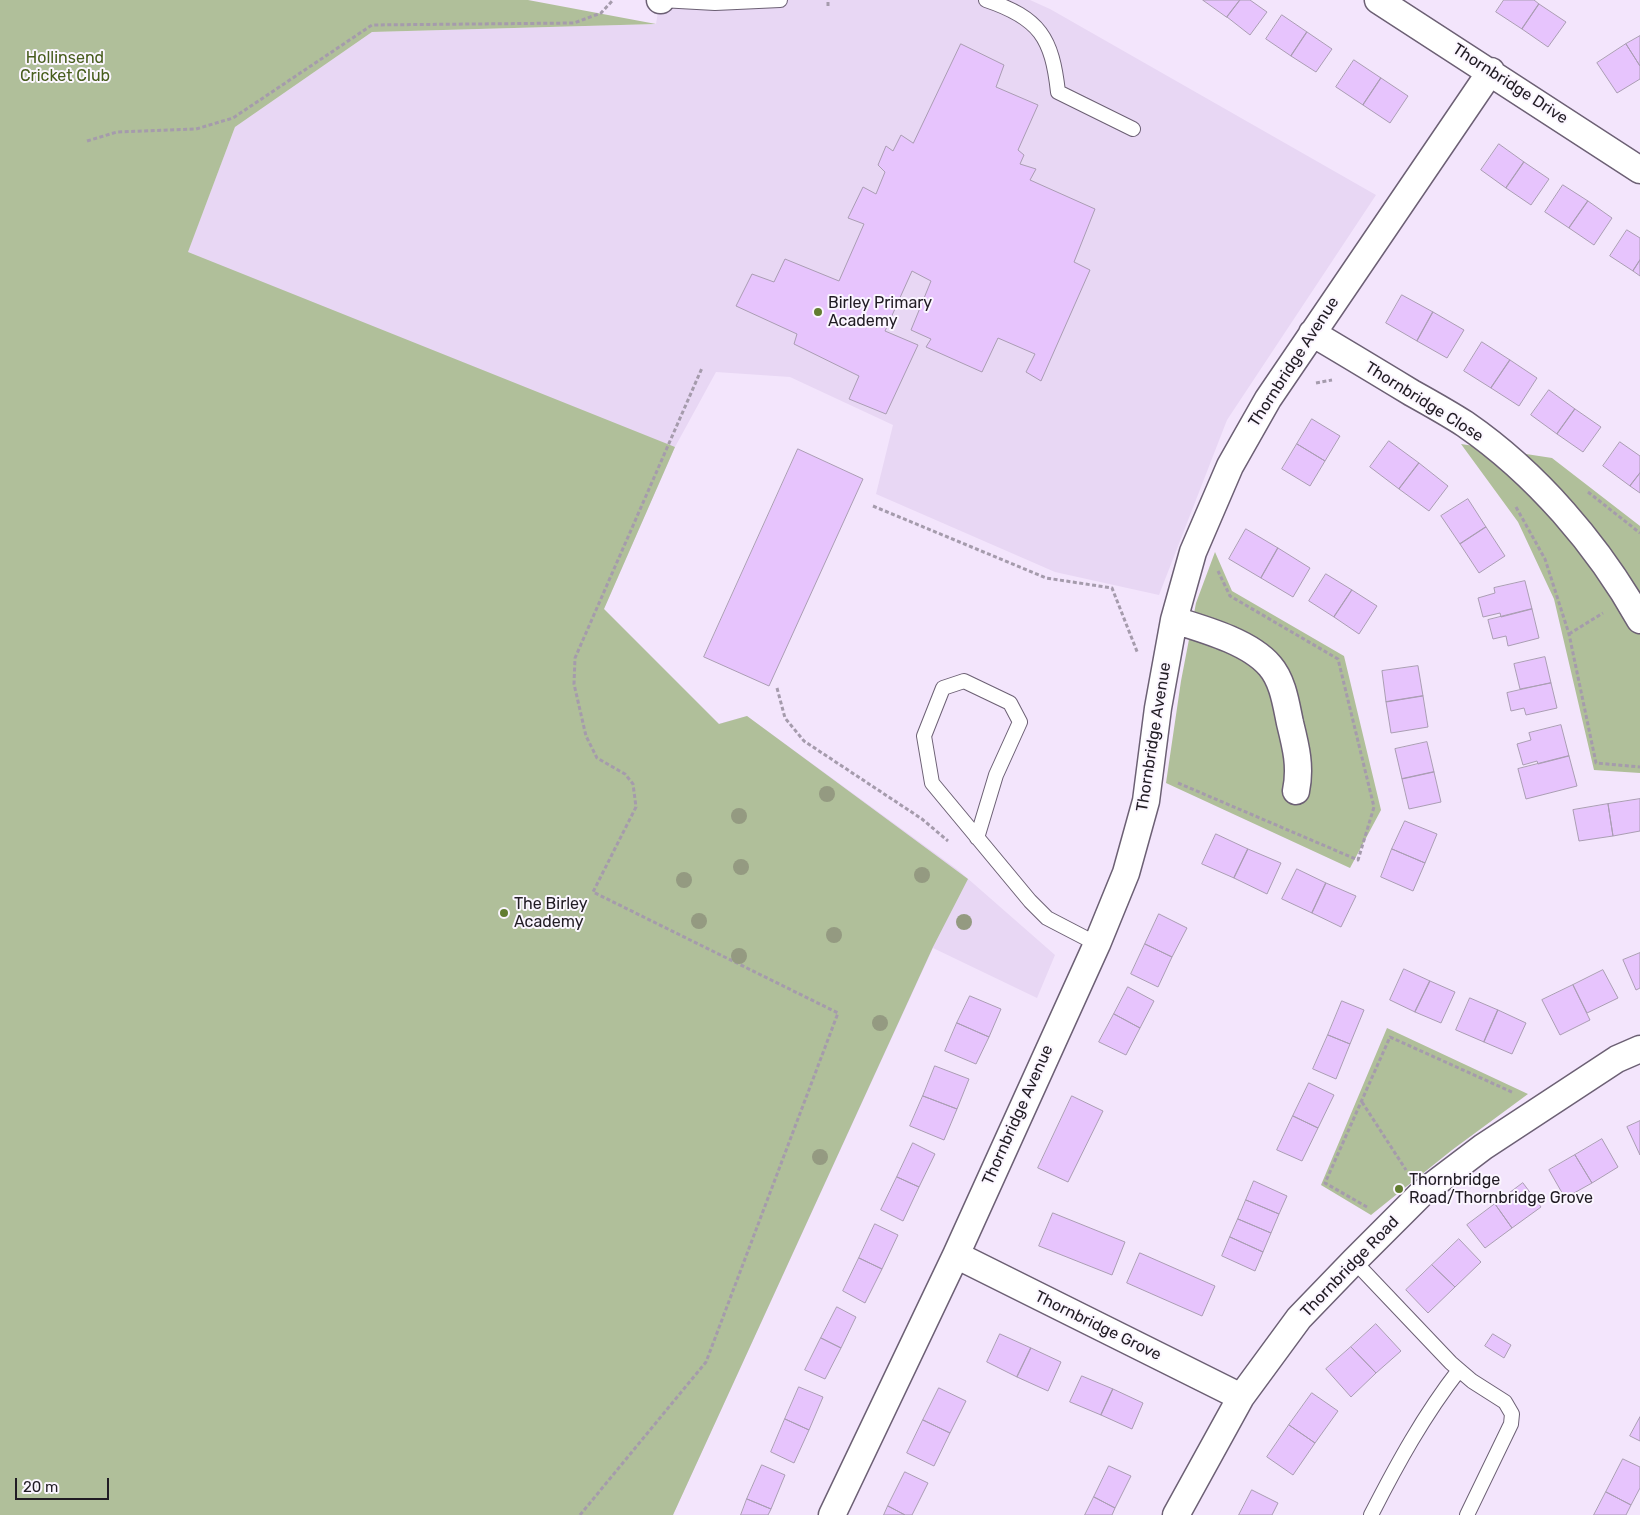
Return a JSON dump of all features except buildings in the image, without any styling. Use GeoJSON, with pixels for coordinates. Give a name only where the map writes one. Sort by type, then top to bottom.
{"type":"FeatureCollection","features":[{"type":"Feature","properties":{"kind":"street","name":"Thornbridge Drive"},"geometry":{"type":"LineString","coordinates":[[1378,0],[1491,71],[1640,170]]}},
{"type":"Feature","properties":{"kind":"street","name":"Thornbridge Avenue"},"geometry":{"type":"LineString","coordinates":[[832,1515],[956,1255],[1126,873],[1146,801],[1158,708],[1174,620],[1193,552],[1230,466],[1268,399],[1491,71]]}},
{"type":"Feature","properties":{"kind":"street","name":"Thornbridge Close"},"geometry":{"type":"LineString","coordinates":[[1312,333],[1465,424],[1508,459],[1550,498],[1589,543],[1640,620]]}},
{"type":"Feature","properties":{"kind":"street"},"geometry":{"type":"LineString","coordinates":[[1174,620],[1220,636],[1250,650],[1270,666],[1282,688],[1298,754],[1299,776],[1296,791]]}},
{"type":"Feature","properties":{"kind":"street","name":"Thornbridge Road"},"geometry":{"type":"LineString","coordinates":[[1176,1515],[1242,1397],[1300,1318],[1354,1260],[1421,1194],[1482,1147],[1617,1059],[1640,1049]]}},
{"type":"Feature","properties":{"kind":"street","name":"Thornbridge Grove"},"geometry":{"type":"LineString","coordinates":[[956,1255],[1242,1397]]}},
{"type":"Feature","properties":{"kind":"lane"},"geometry":{"type":"LineString","coordinates":[[660,0],[715,3],[780,0]]}},
{"type":"Feature","properties":{"kind":"lane"},"geometry":{"type":"LineString","coordinates":[[986,0],[1023,16],[1040,30],[1055,61],[1058,92],[1133,129]]}},
{"type":"Feature","properties":{"kind":"lane"},"geometry":{"type":"LineString","coordinates":[[978,838],[996,775],[1020,722],[1010,703],[964,681],[943,688],[924,736],[932,783],[978,838],[1047,918],[1096,944]]}},
{"type":"Feature","properties":{"kind":"lane"},"geometry":{"type":"LineString","coordinates":[[1354,1260],[1459,1370],[1472,1381],[1505,1402],[1512,1414],[1511,1424],[1467,1515]]}},
{"type":"Feature","properties":{"kind":"lane"},"geometry":{"type":"LineString","coordinates":[[1371,1515],[1400,1458],[1428,1412],[1459,1370]]}},
{"type":"Feature","properties":{"kind":"path"},"geometry":{"type":"LineString","coordinates":[[87,141],[117,132],[196,129],[233,118],[372,25],[574,23],[601,13],[613,0]]}},
{"type":"Feature","properties":{"kind":"path"},"geometry":{"type":"LineString","coordinates":[[828,0],[828,6]]}},
{"type":"Feature","properties":{"kind":"path"},"geometry":{"type":"LineString","coordinates":[[580,1515],[706,1362],[838,1014],[593,892],[636,807],[633,784],[625,774],[597,758],[586,736],[574,684],[575,658],[702,368]]}},
{"type":"Feature","properties":{"kind":"path"},"geometry":{"type":"LineString","coordinates":[[1308,384],[1336,379]]}},
{"type":"Feature","properties":{"kind":"path"},"geometry":{"type":"LineString","coordinates":[[1512,500],[1545,559],[1569,634],[1596,763],[1640,767]]}},
{"type":"Feature","properties":{"kind":"path"},"geometry":{"type":"LineString","coordinates":[[873,506],[1046,578],[1112,588],[1141,663]]}},
{"type":"Feature","properties":{"kind":"path"},"geometry":{"type":"LineString","coordinates":[[1569,634],[1606,611]]}},
{"type":"Feature","properties":{"kind":"path"},"geometry":{"type":"LineString","coordinates":[[777,688],[785,718],[804,741],[922,818],[949,842]]}},
{"type":"Feature","properties":{"kind":"path"},"geometry":{"type":"LineString","coordinates":[[1393,1222],[1325,1183],[1390,1038],[1544,1106]]}},
{"type":"Feature","properties":{"kind":"path"},"geometry":{"type":"LineString","coordinates":[[1362,1101],[1421,1194]]}},
{"type":"Feature","properties":{"kind":"shaded area","name":"The Birley Academy"},"geometry":{"type":"Polygon","coordinates":[[[660,0],[1030,0],[1050,9],[1376,195],[1227,420],[1159,595],[1055,572],[876,494],[893,425],[790,377],[716,372],[675,447],[604,609],[718,724],[747,716],[958,870],[1055,955],[1037,998],[933,948],[673,1515],[0,1515],[0,746],[235,127],[372,32],[656,24],[660,0]]]}},
{"type":"Feature","properties":{"kind":"green space","name":"The Birley Academy"},"geometry":{"type":"Polygon","coordinates":[[[0,0],[528,0],[656,24],[372,32],[235,127],[188,252],[675,447],[604,609],[719,724],[747,716],[968,879],[933,947],[673,1515],[0,1515],[0,0]]]}},
{"type":"Feature","properties":{"kind":"green space"},"geometry":{"type":"Polygon","coordinates":[[[1461,444],[1552,458],[1640,526],[1640,773],[1594,770],[1554,599],[1518,522],[1461,444]]]}},
{"type":"Feature","properties":{"kind":"green space"},"geometry":{"type":"Polygon","coordinates":[[[1215,552],[1232,591],[1344,656],[1381,810],[1350,868],[1166,783],[1181,681],[1196,603],[1215,552]]]}},
{"type":"Feature","properties":{"kind":"green space"},"geometry":{"type":"Polygon","coordinates":[[[1387,1028],[1528,1094],[1452,1150],[1371,1215],[1321,1185],[1387,1028]]]}},
{"type":"Feature","properties":{"kind":"place","name":"Birley Primary Academy"},"geometry":{"type":"Point","coordinates":[818,312]}},
{"type":"Feature","properties":{"kind":"place","name":"The Birley Academy"},"geometry":{"type":"Point","coordinates":[504,913]}},
{"type":"Feature","properties":{"kind":"place","name":"Thornbridge Road/Thornbridge Grove"},"geometry":{"type":"Point","coordinates":[1399,1189]}},
{"type":"Feature","properties":{"kind":"park label","name":"Hollinsend Cricket Club"},"geometry":{"type":"Point","coordinates":[65,67]}}]}
